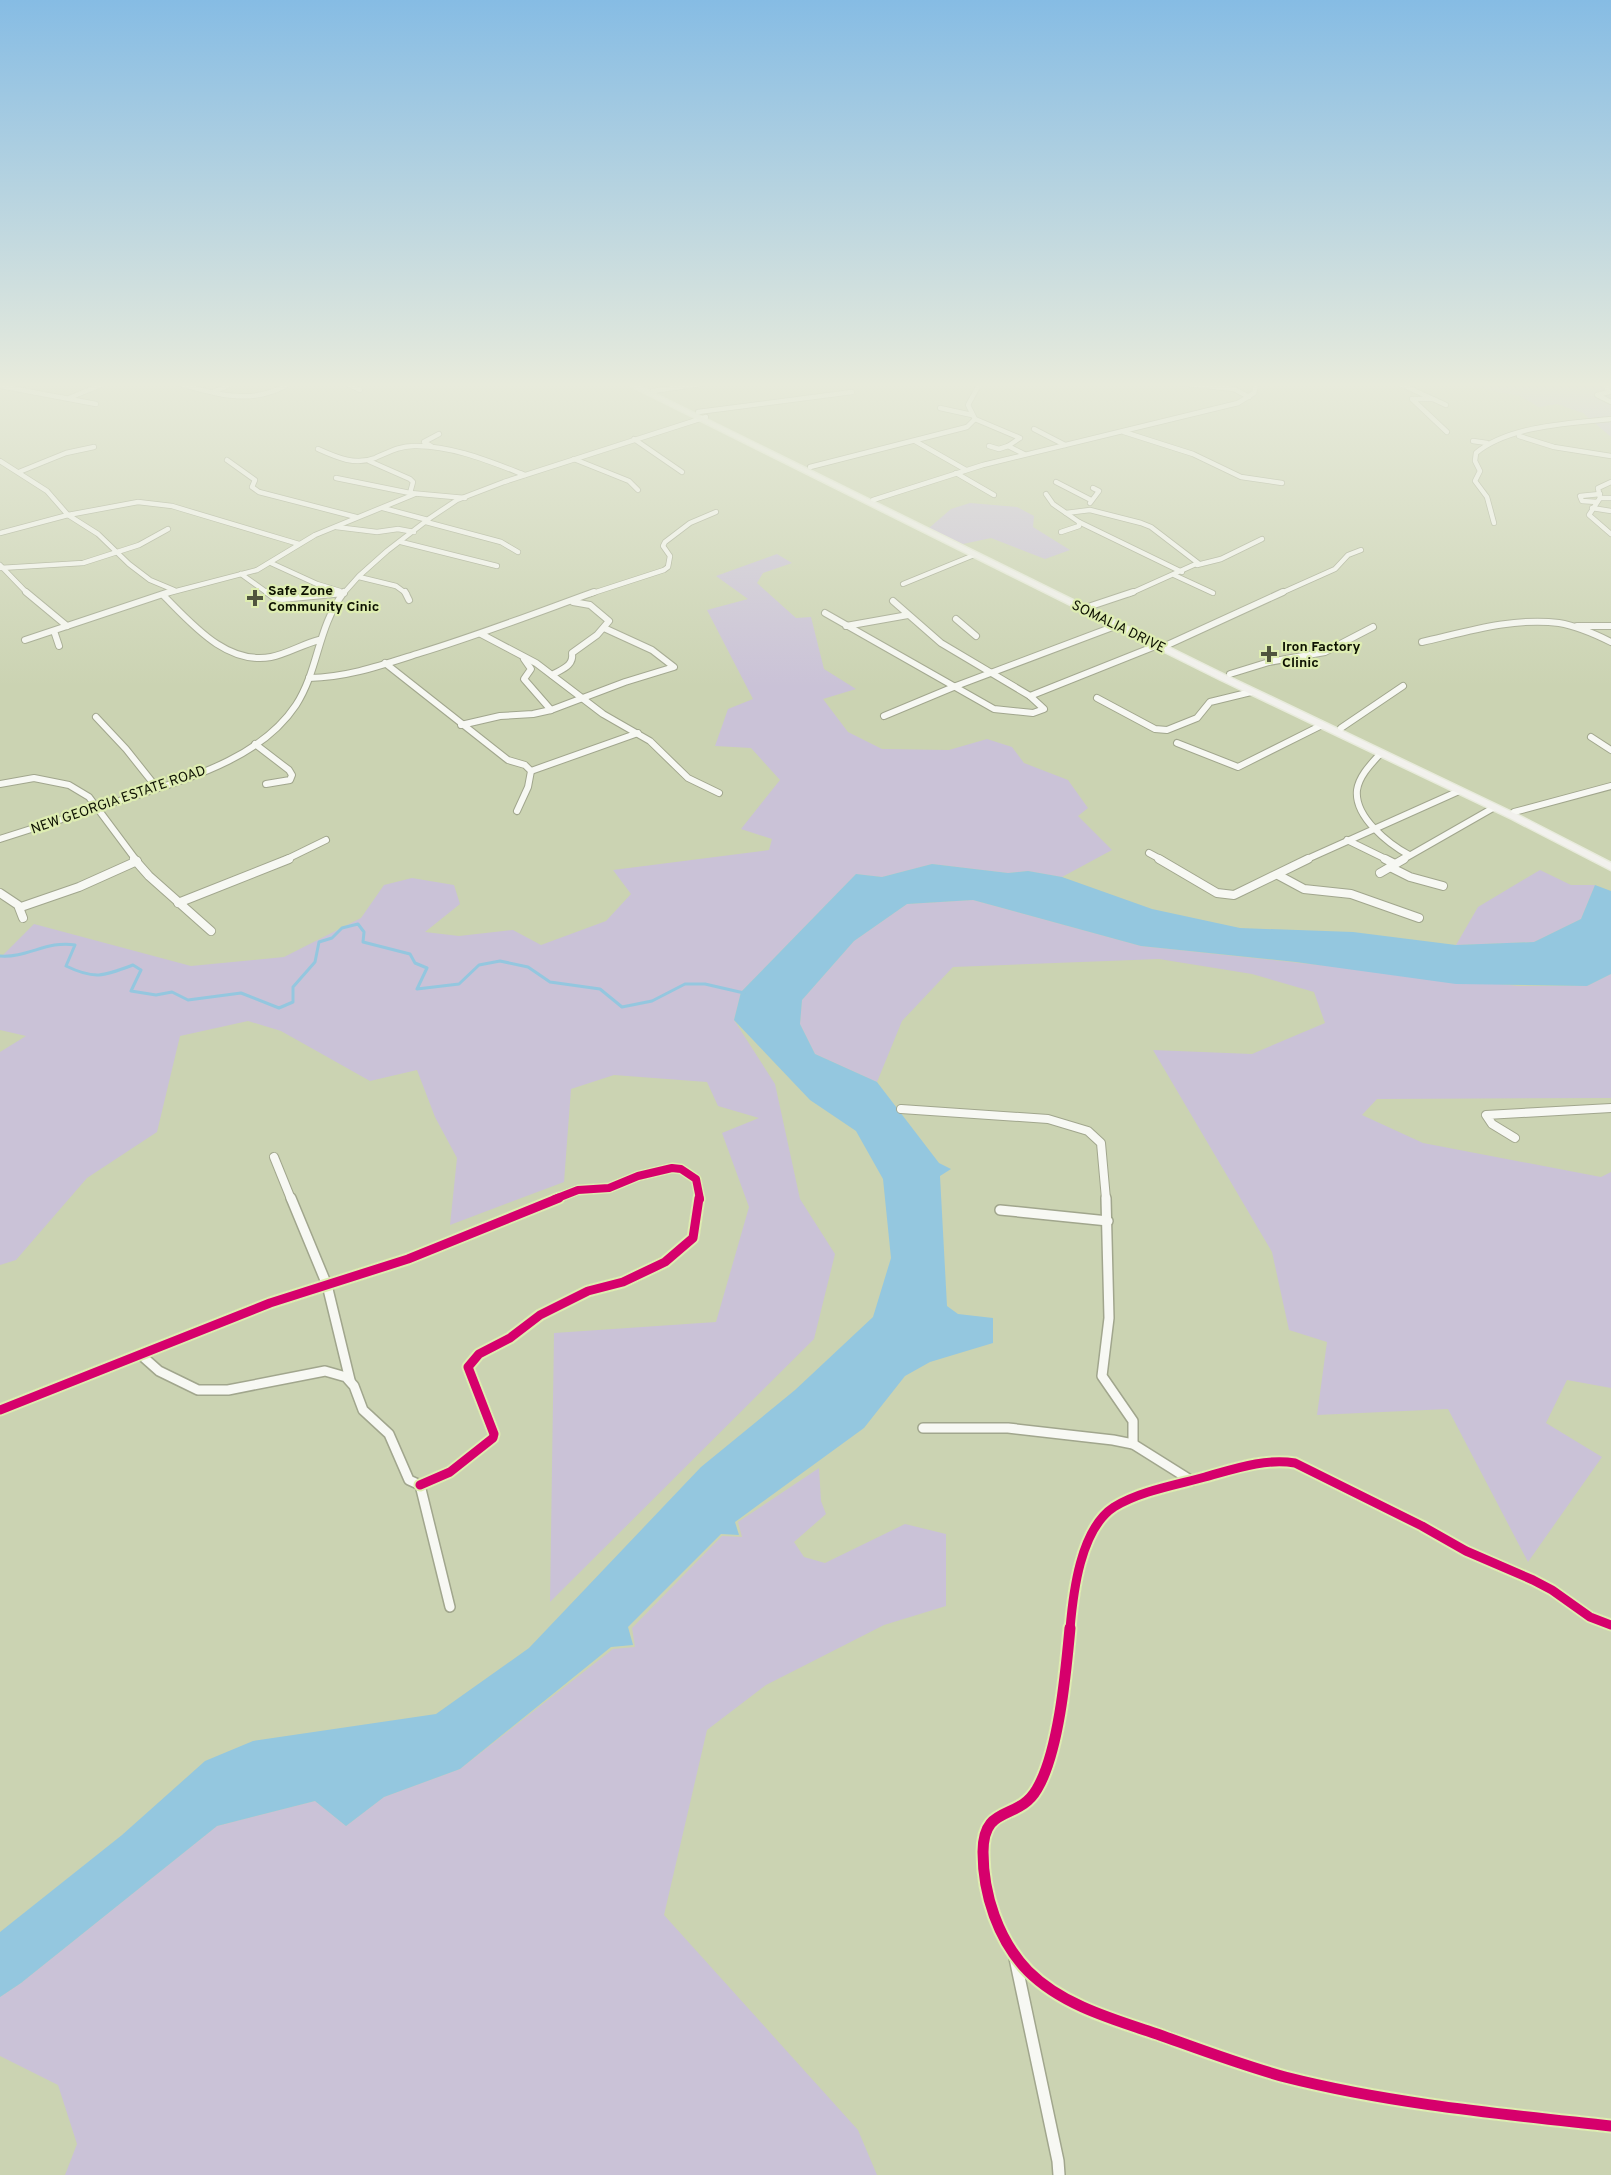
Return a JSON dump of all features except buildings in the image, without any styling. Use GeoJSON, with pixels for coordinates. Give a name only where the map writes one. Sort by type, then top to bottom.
{"type":"FeatureCollection","features":[{"type":"Feature","properties":{"kind":"main road","name":"SOMALIA DRIVE"},"geometry":{"type":"LineString","coordinates":[[836,484],[1118,625],[1230,674],[1611,860]]}},
{"type":"Feature","properties":{"kind":"main road","name":"SOMALIA DRIVE"},"geometry":{"type":"LineString","coordinates":[[843,484],[1091,606],[1251,692],[1459,791],[1611,867]]}},
{"type":"Feature","properties":{"kind":"street"},"geometry":{"type":"LineString","coordinates":[[37,484],[47,491],[68,515],[98,534],[150,580],[165,588],[176,590]]}},
{"type":"Feature","properties":{"kind":"street"},"geometry":{"type":"LineString","coordinates":[[253,484],[252,488],[259,492],[357,517]]}},
{"type":"Feature","properties":{"kind":"street"},"geometry":{"type":"LineString","coordinates":[[367,484],[412,494],[465,498]]}},
{"type":"Feature","properties":{"kind":"street"},"geometry":{"type":"LineString","coordinates":[[412,494],[413,484]]}},
{"type":"Feature","properties":{"kind":"street","name":"NEW GEORGIA ESTATE ROAD"},"geometry":{"type":"LineString","coordinates":[[0,839],[157,789],[210,768],[255,744],[289,714],[309,678],[319,640],[334,606],[359,577],[427,521],[465,498],[500,484]]}},
{"type":"Feature","properties":{"kind":"street"},"geometry":{"type":"LineString","coordinates":[[633,484],[639,490]]}},
{"type":"Feature","properties":{"kind":"street"},"geometry":{"type":"LineString","coordinates":[[873,500],[921,484]]}},
{"type":"Feature","properties":{"kind":"street"},"geometry":{"type":"LineString","coordinates":[[976,484],[994,495]]}},
{"type":"Feature","properties":{"kind":"street"},"geometry":{"type":"LineString","coordinates":[[1061,484],[1091,500]]}},
{"type":"Feature","properties":{"kind":"street"},"geometry":{"type":"LineString","coordinates":[[1478,484],[1487,493],[1489,512],[1494,523]]}},
{"type":"Feature","properties":{"kind":"street"},"geometry":{"type":"LineString","coordinates":[[1604,484],[1599,486],[1599,498],[1592,508],[1590,519],[1611,534]]}},
{"type":"Feature","properties":{"kind":"street"},"geometry":{"type":"LineString","coordinates":[[1090,510],[1091,500],[1099,491],[1094,488]]}},
{"type":"Feature","properties":{"kind":"street"},"geometry":{"type":"LineString","coordinates":[[25,640],[176,590],[242,574],[271,563],[299,544],[412,494]]}},
{"type":"Feature","properties":{"kind":"street"},"geometry":{"type":"LineString","coordinates":[[1046,494],[1053,504],[1079,522],[1100,530],[1157,563],[1182,572]]}},
{"type":"Feature","properties":{"kind":"street"},"geometry":{"type":"LineString","coordinates":[[1599,498],[1611,498]]}},
{"type":"Feature","properties":{"kind":"street"},"geometry":{"type":"LineString","coordinates":[[0,533],[68,515],[138,502],[160,503],[299,544]]}},
{"type":"Feature","properties":{"kind":"street"},"geometry":{"type":"LineString","coordinates":[[382,507],[501,542],[518,552]]}},
{"type":"Feature","properties":{"kind":"street"},"geometry":{"type":"LineString","coordinates":[[1592,508],[1611,511]]}},
{"type":"Feature","properties":{"kind":"street"},"geometry":{"type":"LineString","coordinates":[[1066,513],[1090,510],[1119,515],[1151,527],[1164,539],[1197,561],[1197,565]]}},
{"type":"Feature","properties":{"kind":"street"},"geometry":{"type":"LineString","coordinates":[[309,678],[339,677],[481,634],[624,581],[664,570],[669,567],[670,556],[663,546],[665,542],[690,523],[716,512]]}},
{"type":"Feature","properties":{"kind":"street"},"geometry":{"type":"LineString","coordinates":[[1061,532],[1076,528],[1079,522]]}},
{"type":"Feature","properties":{"kind":"street"},"geometry":{"type":"LineString","coordinates":[[336,527],[377,532],[398,529],[414,532]]}},
{"type":"Feature","properties":{"kind":"street"},"geometry":{"type":"LineString","coordinates":[[1,567],[77,564],[139,545],[168,529]]}},
{"type":"Feature","properties":{"kind":"street"},"geometry":{"type":"LineString","coordinates":[[1091,606],[1121,597],[1197,565],[1221,559],[1262,539]]}},
{"type":"Feature","properties":{"kind":"street"},"geometry":{"type":"LineString","coordinates":[[401,542],[496,566]]}},
{"type":"Feature","properties":{"kind":"street"},"geometry":{"type":"LineString","coordinates":[[1030,696],[1163,646],[1335,569],[1348,555],[1361,550]]}},
{"type":"Feature","properties":{"kind":"street"},"geometry":{"type":"LineString","coordinates":[[903,584],[974,555]]}},
{"type":"Feature","properties":{"kind":"street"},"geometry":{"type":"LineString","coordinates":[[271,563],[317,584],[344,593]]}},
{"type":"Feature","properties":{"kind":"street"},"geometry":{"type":"LineString","coordinates":[[1,567],[30,596],[67,626]]}},
{"type":"Feature","properties":{"kind":"street"},"geometry":{"type":"LineString","coordinates":[[242,574],[275,598],[282,600],[344,593]]}},
{"type":"Feature","properties":{"kind":"street"},"geometry":{"type":"LineString","coordinates":[[1174,575],[1213,593]]}},
{"type":"Feature","properties":{"kind":"street"},"geometry":{"type":"LineString","coordinates":[[359,577],[396,586],[408,594],[409,600]]}},
{"type":"Feature","properties":{"kind":"street"},"geometry":{"type":"LineString","coordinates":[[163,595],[223,649],[263,658],[319,640]]}},
{"type":"Feature","properties":{"kind":"street"},"geometry":{"type":"LineString","coordinates":[[825,613],[994,709],[1033,713],[1044,709],[1030,696],[941,643],[893,601]]}},
{"type":"Feature","properties":{"kind":"street"},"geometry":{"type":"LineString","coordinates":[[552,675],[570,665],[573,660],[572,654],[604,628],[609,621],[595,608],[586,604],[569,602]]}},
{"type":"Feature","properties":{"kind":"street"},"geometry":{"type":"LineString","coordinates":[[846,626],[908,615]]}},
{"type":"Feature","properties":{"kind":"street"},"geometry":{"type":"LineString","coordinates":[[957,619],[976,636]]}},
{"type":"Feature","properties":{"kind":"street"},"geometry":{"type":"LineString","coordinates":[[1422,642],[1534,622],[1558,622],[1611,642]]}},
{"type":"Feature","properties":{"kind":"street"},"geometry":{"type":"LineString","coordinates":[[884,716],[956,686],[1118,625]]}},
{"type":"Feature","properties":{"kind":"street"},"geometry":{"type":"LineString","coordinates":[[1572,626],[1611,626]]}},
{"type":"Feature","properties":{"kind":"street"},"geometry":{"type":"LineString","coordinates":[[1230,674],[1269,662],[1325,652],[1373,627]]}},
{"type":"Feature","properties":{"kind":"street"},"geometry":{"type":"LineString","coordinates":[[461,725],[500,716],[533,714],[551,710],[625,682],[674,667],[652,651],[604,628]]}},
{"type":"Feature","properties":{"kind":"street"},"geometry":{"type":"LineString","coordinates":[[54,632],[59,646]]}},
{"type":"Feature","properties":{"kind":"street"},"geometry":{"type":"LineString","coordinates":[[481,634],[536,663],[582,700],[638,733],[688,778],[719,793]]}},
{"type":"Feature","properties":{"kind":"street"},"geometry":{"type":"LineString","coordinates":[[521,656],[531,669],[524,679],[551,710]]}},
{"type":"Feature","properties":{"kind":"street"},"geometry":{"type":"LineString","coordinates":[[385,663],[508,760],[525,765],[531,771]]}},
{"type":"Feature","properties":{"kind":"street"},"geometry":{"type":"LineString","coordinates":[[1341,728],[1403,686]]}},
{"type":"Feature","properties":{"kind":"street"},"geometry":{"type":"LineString","coordinates":[[1097,698],[1155,729],[1167,730],[1197,718],[1210,702],[1251,692]]}},
{"type":"Feature","properties":{"kind":"street"},"geometry":{"type":"LineString","coordinates":[[96,717],[126,749],[157,789]]}},
{"type":"Feature","properties":{"kind":"street"},"geometry":{"type":"LineString","coordinates":[[1177,743],[1238,766],[1322,725]]}},
{"type":"Feature","properties":{"kind":"street"},"geometry":{"type":"LineString","coordinates":[[531,771],[638,733]]}},
{"type":"Feature","properties":{"kind":"street"},"geometry":{"type":"LineString","coordinates":[[1591,737],[1611,750]]}},
{"type":"Feature","properties":{"kind":"street"},"geometry":{"type":"LineString","coordinates":[[255,744],[289,770],[292,775],[290,780],[283,783],[266,784]]}},
{"type":"Feature","properties":{"kind":"street"},"geometry":{"type":"LineString","coordinates":[[1380,754],[1368,768],[1356,793],[1362,810],[1374,828],[1390,840],[1397,850],[1409,855]]}},
{"type":"Feature","properties":{"kind":"street"},"geometry":{"type":"LineString","coordinates":[[517,811],[529,788],[531,771]]}},
{"type":"Feature","properties":{"kind":"street"},"geometry":{"type":"LineString","coordinates":[[0,784],[34,778],[58,781],[79,790],[98,808],[137,861],[178,903],[211,931]]}},
{"type":"Feature","properties":{"kind":"street"},"geometry":{"type":"LineString","coordinates":[[1514,812],[1611,786]]}},
{"type":"Feature","properties":{"kind":"street"},"geometry":{"type":"LineString","coordinates":[[1149,853],[1217,893],[1226,896],[1234,895],[1347,840],[1459,791]]}},
{"type":"Feature","properties":{"kind":"street"},"geometry":{"type":"LineString","coordinates":[[1380,873],[1493,808]]}},
{"type":"Feature","properties":{"kind":"street"},"geometry":{"type":"LineString","coordinates":[[178,903],[289,859],[326,840]]}},
{"type":"Feature","properties":{"kind":"street"},"geometry":{"type":"LineString","coordinates":[[1347,840],[1410,877],[1443,886]]}},
{"type":"Feature","properties":{"kind":"street"},"geometry":{"type":"LineString","coordinates":[[21,907],[79,886],[137,861]]}},
{"type":"Feature","properties":{"kind":"street"},"geometry":{"type":"LineString","coordinates":[[1278,875],[1304,890],[1351,894],[1419,918]]}},
{"type":"Feature","properties":{"kind":"street"},"geometry":{"type":"LineString","coordinates":[[0,892],[21,907],[23,918]]}},
{"type":"Feature","properties":{"kind":"street"},"geometry":{"type":"LineString","coordinates":[[901,1108],[1048,1119],[1088,1131],[1101,1143],[1108,1221],[1109,1318],[1102,1376],[1133,1421],[1133,1444]]}},
{"type":"Feature","properties":{"kind":"street"},"geometry":{"type":"LineString","coordinates":[[1515,1138],[1492,1124],[1486,1114],[1611,1108]]}},
{"type":"Feature","properties":{"kind":"street"},"geometry":{"type":"LineString","coordinates":[[0,1410],[270,1303],[327,1286],[408,1259],[578,1190],[609,1188],[638,1176],[672,1167],[681,1169],[696,1179],[700,1201],[693,1238],[665,1262],[623,1282],[588,1291],[547,1311],[510,1338],[479,1354],[470,1363],[468,1367],[494,1434],[493,1438],[454,1470],[433,1482],[420,1485],[409,1480],[389,1434],[363,1410],[350,1380],[327,1286],[274,1157]]}},
{"type":"Feature","properties":{"kind":"street"},"geometry":{"type":"LineString","coordinates":[[1000,1210],[1108,1221]]}},
{"type":"Feature","properties":{"kind":"street"},"geometry":{"type":"LineString","coordinates":[[141,1355],[159,1371],[198,1390],[228,1390],[325,1371],[350,1380]]}},
{"type":"Feature","properties":{"kind":"street"},"geometry":{"type":"LineString","coordinates":[[923,1428],[1008,1428],[1133,1444],[1192,1481]]}},
{"type":"Feature","properties":{"kind":"street"},"geometry":{"type":"LineString","coordinates":[[1059,2175],[1058,2161],[1014,1956],[1005,1939],[985,1886],[984,1840],[987,1827],[994,1817],[1024,1806],[1036,1792],[1045,1770],[1061,1699],[1074,1582],[1079,1559],[1089,1539],[1113,1506],[1192,1481],[1274,1461],[1306,1466],[1466,1551],[1543,1585],[1590,1617],[1611,1625]]}},
{"type":"Feature","properties":{"kind":"street"},"geometry":{"type":"LineString","coordinates":[[420,1485],[450,1607]]}},
{"type":"Feature","properties":{"kind":"street"},"geometry":{"type":"LineString","coordinates":[[1014,1956],[1046,1986],[1076,2006],[1244,2065],[1302,2081],[1379,2095],[1542,2119],[1611,2126]]}},
{"type":"Feature","properties":{"kind":"shaded area"},"geometry":{"type":"Polygon","coordinates":[[[970,503],[1017,507],[1034,516],[1033,527],[1070,550],[1045,559],[991,538],[963,544],[929,528],[951,509],[970,503]]]}},
{"type":"Feature","properties":{"kind":"shaded area"},"geometry":{"type":"Polygon","coordinates":[[[777,554],[792,563],[763,573],[757,583],[796,618],[811,617],[824,669],[856,689],[823,699],[848,732],[882,749],[949,750],[987,739],[1012,747],[1024,763],[1068,780],[1088,808],[1078,816],[1112,850],[1062,877],[1028,871],[1008,873],[932,864],[882,877],[856,874],[741,992],[734,1020],[775,1084],[800,1199],[835,1254],[814,1339],[550,1602],[554,1333],[716,1322],[749,1207],[722,1133],[759,1118],[718,1106],[707,1082],[614,1075],[571,1089],[564,1182],[450,1225],[457,1158],[435,1117],[417,1070],[370,1081],[281,1031],[248,1021],[180,1036],[157,1132],[87,1178],[16,1260],[0,1265],[0,1052],[26,1036],[0,1030],[0,958],[34,924],[191,966],[284,957],[361,918],[384,885],[412,878],[454,885],[460,904],[425,932],[459,936],[513,930],[541,945],[606,921],[631,894],[613,870],[769,850],[772,839],[741,829],[780,780],[751,748],[715,746],[728,709],[753,699],[707,610],[748,599],[716,576],[777,554]]]}},
{"type":"Feature","properties":{"kind":"shaded area"},"geometry":{"type":"Polygon","coordinates":[[[1540,870],[1571,885],[1595,885],[1581,919],[1534,942],[1456,945],[1478,907],[1540,870]]]}},
{"type":"Feature","properties":{"kind":"shaded area"},"geometry":{"type":"Polygon","coordinates":[[[973,900],[1141,946],[1518,986],[1587,986],[1611,974],[1611,1098],[1377,1099],[1362,1115],[1423,1143],[1601,1177],[1611,1172],[1611,1388],[1567,1380],[1546,1423],[1602,1457],[1528,1562],[1448,1409],[1317,1415],[1327,1342],[1289,1330],[1272,1252],[1153,1050],[1252,1054],[1325,1023],[1314,992],[1252,974],[1159,959],[953,967],[902,1021],[877,1082],[815,1054],[800,1024],[802,1000],[854,941],[907,904],[973,900]]]}},
{"type":"Feature","properties":{"kind":"shaded area"},"geometry":{"type":"Polygon","coordinates":[[[819,1468],[821,1501],[826,1514],[794,1542],[804,1557],[825,1563],[905,1524],[946,1534],[946,1606],[884,1625],[766,1685],[707,1730],[664,1915],[858,2130],[877,2175],[65,2175],[77,2144],[58,2085],[0,2056],[0,1997],[21,1983],[217,1826],[315,1801],[346,1826],[384,1797],[460,1769],[613,1649],[635,1647],[632,1628],[722,1536],[742,1537],[738,1522],[819,1468]]]}},
{"type":"Feature","properties":{"kind":"water"},"geometry":{"type":"Polygon","coordinates":[[[932,864],[1008,873],[1028,871],[1062,877],[1152,909],[1240,928],[1353,932],[1456,945],[1534,942],[1581,919],[1595,885],[1611,891],[1611,974],[1587,986],[1456,984],[1296,962],[1141,946],[973,900],[907,904],[854,941],[802,1000],[800,1024],[815,1054],[877,1082],[939,1163],[951,1169],[940,1176],[947,1306],[958,1314],[993,1318],[993,1343],[930,1362],[905,1376],[864,1428],[735,1522],[739,1535],[721,1534],[628,1627],[633,1645],[611,1647],[460,1769],[384,1797],[346,1826],[315,1801],[217,1826],[21,1983],[0,1997],[0,1932],[122,1835],[205,1761],[253,1741],[436,1714],[529,1648],[701,1467],[795,1390],[873,1317],[891,1258],[883,1179],[856,1131],[810,1100],[734,1020],[741,992],[856,874],[882,877],[932,864]]]}},
{"type":"Feature","properties":{"kind":"waterway"},"geometry":{"type":"LineString","coordinates":[[0,956],[10,956],[56,945],[75,945],[66,966],[76,970],[92,975],[107,974],[133,965],[141,970],[131,991],[156,995],[172,992],[188,1000],[241,993],[279,1008],[293,1002],[293,987],[315,962],[319,942],[332,938],[342,928],[358,924],[364,932],[363,942],[410,954],[415,963],[427,968],[417,989],[459,984],[479,965],[500,961],[528,967],[550,982],[600,989],[622,1007],[652,1001],[685,984],[705,984],[744,993]]}},
{"type":"Feature","properties":{"kind":"cycle path"},"geometry":{"type":"LineString","coordinates":[[0,1410],[270,1303],[408,1259],[578,1190],[609,1188],[638,1176],[672,1168],[681,1169],[696,1179],[700,1201],[693,1238],[677,1253],[665,1262],[623,1282],[588,1291],[540,1315],[510,1338],[479,1354],[468,1367],[494,1434],[493,1438],[450,1472],[420,1485]]}},
{"type":"Feature","properties":{"kind":"cycle path"},"geometry":{"type":"LineString","coordinates":[[1611,1625],[1590,1617],[1552,1590],[1533,1580],[1466,1551],[1422,1526],[1295,1463],[1280,1461],[1263,1463],[1138,1497],[1111,1509],[1098,1525],[1088,1543],[1076,1579],[1062,1695],[1044,1775],[1039,1787],[1027,1802],[990,1822],[984,1838],[983,1851],[990,1900],[1007,1946],[1030,1973],[1046,1986],[1081,2006],[1119,2022],[1230,2060],[1303,2081],[1418,2102],[1611,2126]]}},
{"type":"Feature","properties":{"kind":"place","name":"Safe Zone Community Cinic"},"geometry":{"type":"Point","coordinates":[255,598]}},
{"type":"Feature","properties":{"kind":"place","name":"Iron Factory Clinic"},"geometry":{"type":"Point","coordinates":[1269,654]}}]}
